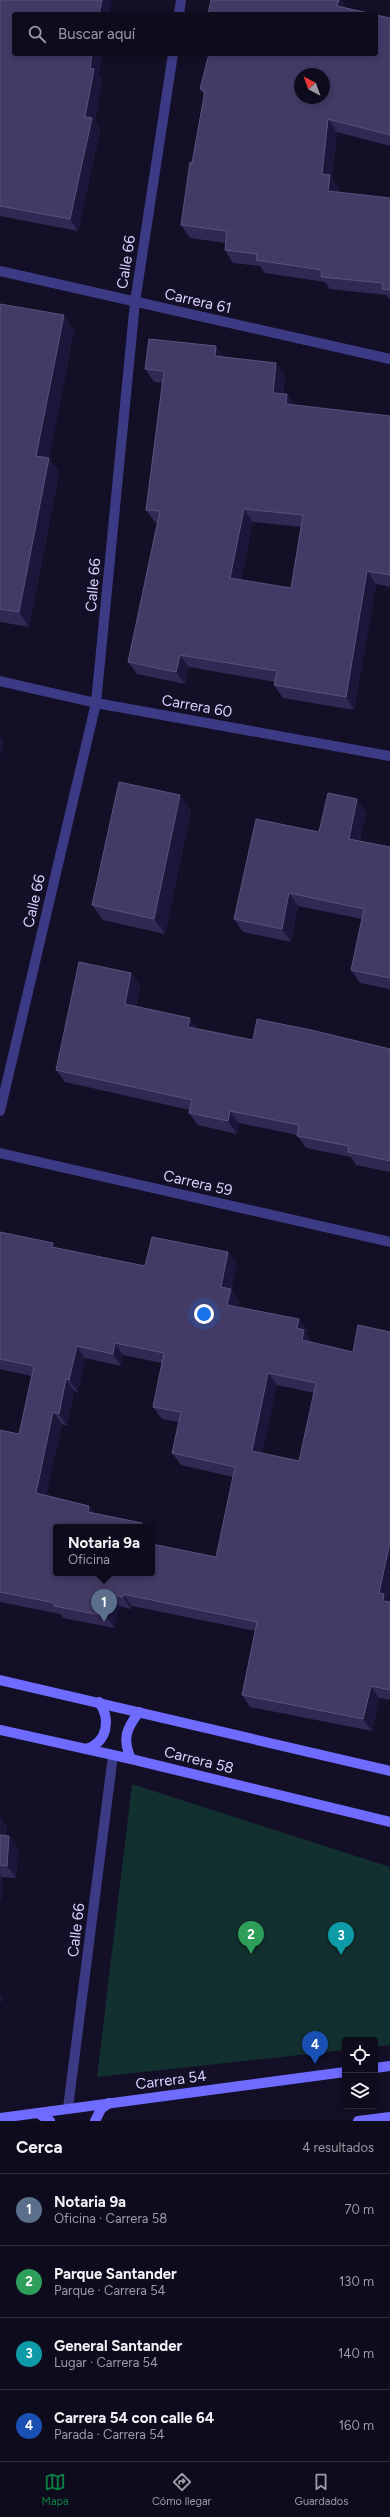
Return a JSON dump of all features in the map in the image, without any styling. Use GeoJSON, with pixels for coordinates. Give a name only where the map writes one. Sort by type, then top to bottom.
{"type":"FeatureCollection","features":[{"type":"Feature","properties":{"kind":"street"},"geometry":{"type":"LineString","coordinates":[[179,12],[181,0]]}},
{"type":"Feature","properties":{"kind":"street","name":"Calle 66"},"geometry":{"type":"LineString","coordinates":[[0,1111],[96,703],[135,302],[173,56]]}},
{"type":"Feature","properties":{"kind":"street","name":"Carrera 61"},"geometry":{"type":"LineString","coordinates":[[0,271],[390,359]]}},
{"type":"Feature","properties":{"kind":"street","name":"Carrera 60"},"geometry":{"type":"LineString","coordinates":[[0,681],[96,703],[390,756]]}},
{"type":"Feature","properties":{"kind":"street","name":"Carrera 59"},"geometry":{"type":"LineString","coordinates":[[0,1154],[390,1242]]}},
{"type":"Feature","properties":{"kind":"street"},"geometry":{"type":"LineString","coordinates":[[0,1680],[390,1770]]}},
{"type":"Feature","properties":{"kind":"street"},"geometry":{"type":"LineString","coordinates":[[86,1749],[91,1747],[104,1735],[107,1725],[104,1709],[99,1702]]}},
{"type":"Feature","properties":{"kind":"street"},"geometry":{"type":"LineString","coordinates":[[131,1759],[124,1739],[126,1730],[139,1712]]}},
{"type":"Feature","properties":{"kind":"street","name":"Carrera 58"},"geometry":{"type":"LineString","coordinates":[[0,1730],[131,1759],[390,1822]]}},
{"type":"Feature","properties":{"kind":"street","name":"Calle 66"},"geometry":{"type":"LineString","coordinates":[[68,2108],[113,1755]]}},
{"type":"Feature","properties":{"kind":"street"},"geometry":{"type":"LineString","coordinates":[[378,2068],[390,2066]]}},
{"type":"Feature","properties":{"kind":"street","name":"Carrera 54"},"geometry":{"type":"LineString","coordinates":[[0,2118],[342,2072]]}},
{"type":"Feature","properties":{"kind":"street"},"geometry":{"type":"LineString","coordinates":[[95,2121],[101,2109],[108,2103]]}},
{"type":"Feature","properties":{"kind":"street"},"geometry":{"type":"LineString","coordinates":[[38,2113],[50,2121]]}},
{"type":"Feature","properties":{"kind":"street"},"geometry":{"type":"LineString","coordinates":[[358,2121],[390,2117]]}},
{"type":"Feature","properties":{"kind":"green space"},"geometry":{"type":"Polygon","coordinates":[[[132,1784],[390,1867],[390,2045],[378,2047],[378,2037],[342,2037],[342,2050],[97,2077],[132,1784]]]}},
{"type":"Feature","properties":{"kind":"building"},"geometry":{"type":"Polygon","coordinates":[[[0,0],[102,0],[99,12],[12,12],[12,56],[92,56],[90,68],[94,69],[85,117],[92,118],[70,219],[0,206],[0,0]]]}},
{"type":"Feature","properties":{"kind":"building"},"geometry":{"type":"Polygon","coordinates":[[[211,0],[339,0],[337,6],[364,12],[208,12],[211,0]]]}},
{"type":"Feature","properties":{"kind":"building"},"geometry":{"type":"Polygon","coordinates":[[[378,15],[390,18],[390,135],[328,119],[322,174],[330,175],[328,191],[390,198],[390,290],[382,289],[383,283],[321,277],[322,270],[256,260],[257,254],[225,250],[227,231],[181,225],[190,162],[192,163],[205,91],[200,89],[208,56],[378,56],[378,15]]]}},
{"type":"Feature","properties":{"kind":"building"},"geometry":{"type":"Polygon","coordinates":[[[0,304],[64,315],[36,456],[49,458],[19,612],[0,609],[0,304]]]}},
{"type":"Feature","properties":{"kind":"building"},"geometry":{"type":"Polygon","coordinates":[[[149,339],[216,346],[215,356],[276,363],[273,393],[287,394],[286,404],[390,416],[390,575],[367,571],[346,697],[274,685],[277,671],[180,655],[176,672],[128,662],[160,511],[146,510],[164,371],[145,369],[149,339]],[[244,509],[230,578],[291,588],[303,515],[244,509]]]}},
{"type":"Feature","properties":{"kind":"building"},"geometry":{"type":"Polygon","coordinates":[[[119,782],[180,795],[154,919],[92,905],[119,782]]]}},
{"type":"Feature","properties":{"kind":"building"},"geometry":{"type":"Polygon","coordinates":[[[328,793],[357,799],[349,839],[390,847],[390,978],[351,970],[364,909],[289,893],[282,929],[234,919],[256,819],[319,832],[328,793]]]}},
{"type":"Feature","properties":{"kind":"building"},"geometry":{"type":"Polygon","coordinates":[[[79,962],[131,973],[125,1004],[190,1018],[188,1027],[253,1040],[257,1019],[390,1049],[390,1161],[348,1152],[349,1146],[297,1136],[299,1125],[230,1111],[228,1121],[189,1113],[192,1100],[56,1070],[79,962]]]}},
{"type":"Feature","properties":{"kind":"building"},"geometry":{"type":"Polygon","coordinates":[[[0,1232],[53,1243],[52,1247],[145,1266],[152,1237],[228,1252],[221,1287],[231,1289],[227,1305],[299,1319],[297,1328],[304,1330],[302,1340],[353,1352],[358,1325],[390,1332],[390,1542],[379,1593],[384,1594],[383,1601],[390,1602],[390,1690],[371,1686],[363,1719],[242,1695],[257,1622],[123,1594],[123,1597],[111,1594],[106,1616],[54,1606],[55,1603],[0,1592],[0,1430],[19,1434],[34,1366],[0,1359],[0,1232]],[[115,1343],[113,1354],[77,1346],[69,1380],[66,1379],[59,1414],[53,1412],[36,1493],[89,1506],[88,1512],[142,1523],[53,1524],[53,1576],[155,1576],[155,1545],[216,1557],[235,1467],[172,1453],[181,1412],[153,1407],[164,1353],[115,1343]],[[268,1373],[252,1451],[299,1461],[316,1383],[268,1373]]]}},
{"type":"Feature","properties":{"kind":"building"},"geometry":{"type":"Polygon","coordinates":[[[0,1835],[9,1836],[7,1866],[0,1865],[0,1835]]]}},
{"type":"Feature","properties":{"kind":"place","name":"Notaria 9a"},"geometry":{"type":"Point","coordinates":[104,1622]}},
{"type":"Feature","properties":{"kind":"place","name":"Parque Santander"},"geometry":{"type":"Point","coordinates":[251,1954]}},
{"type":"Feature","properties":{"kind":"place","name":"General Santander"},"geometry":{"type":"Point","coordinates":[341,1955]}},
{"type":"Feature","properties":{"kind":"place","name":"Carrera 54 con calle 64"},"geometry":{"type":"Point","coordinates":[315,2064]}}]}
